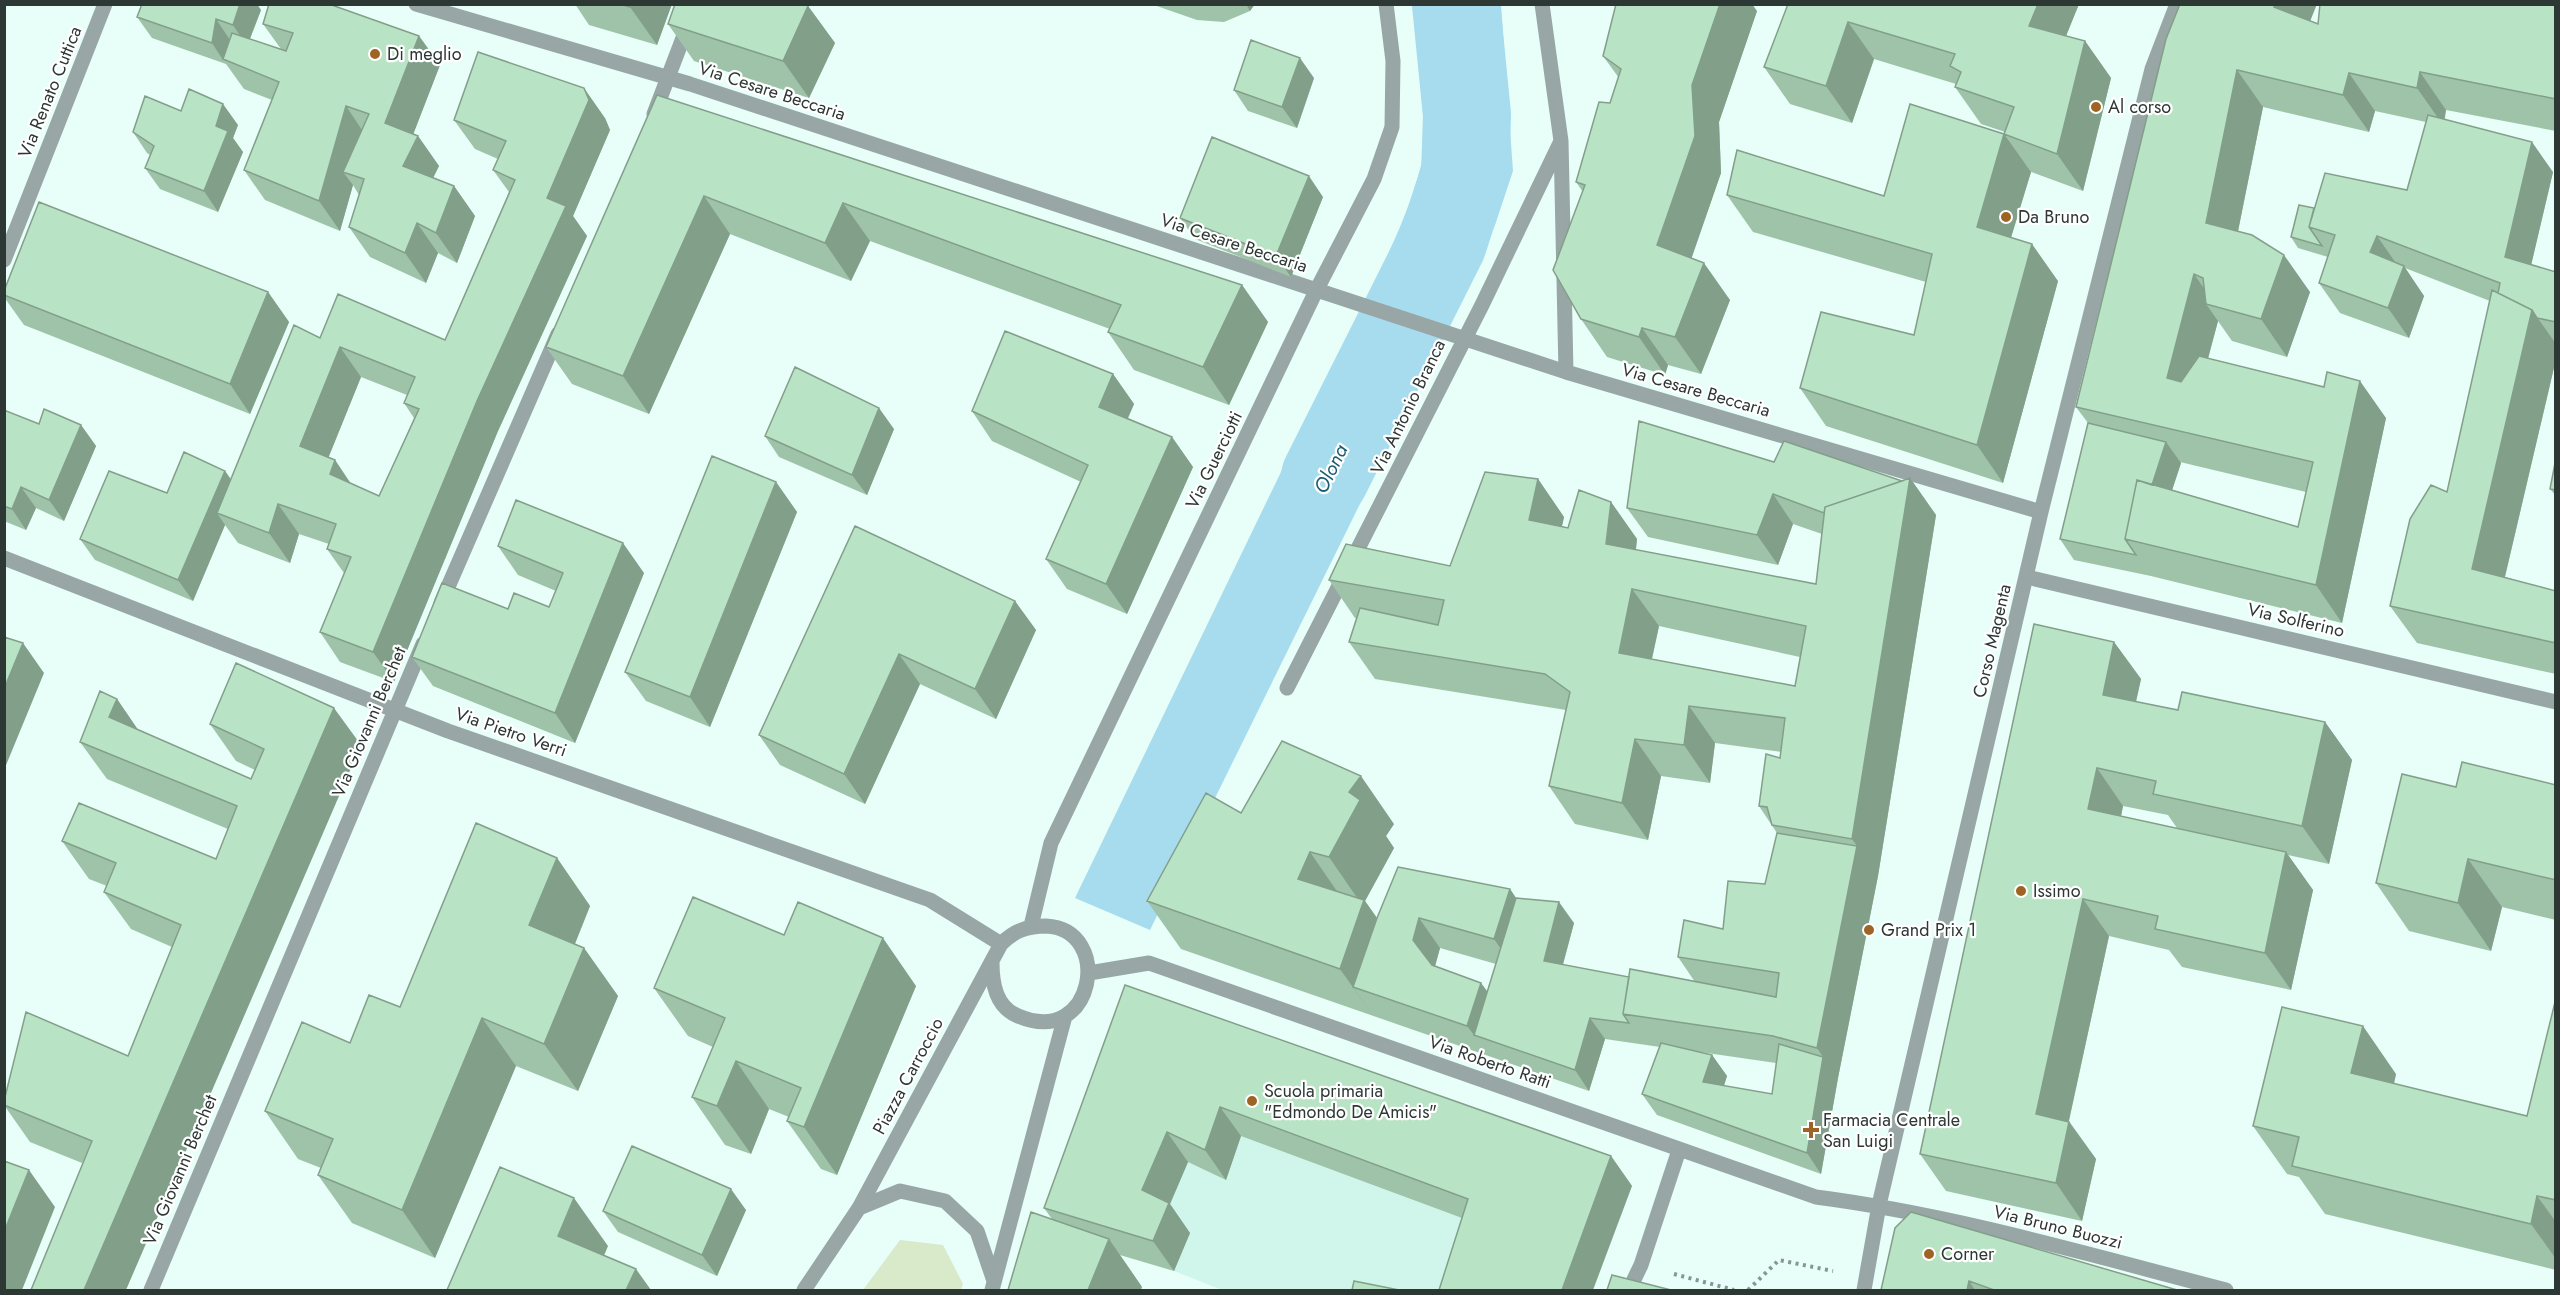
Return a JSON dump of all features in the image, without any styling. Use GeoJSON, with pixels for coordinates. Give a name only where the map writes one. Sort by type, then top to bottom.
{"type":"FeatureCollection","features":[{"type":"Feature","properties":{"kind":"street","name":"Via Renato Cuttica"},"geometry":{"type":"LineString","coordinates":[[4,260],[105,4]]}},
{"type":"Feature","properties":{"kind":"street","name":"Via Cesare Beccaria"},"geometry":{"type":"LineString","coordinates":[[416,4],[670,78],[1463,340],[2041,512]]}},
{"type":"Feature","properties":{"kind":"street"},"geometry":{"type":"LineString","coordinates":[[648,127],[670,78],[696,4]]}},
{"type":"Feature","properties":{"kind":"street","name":"Via Guerciotti"},"geometry":{"type":"LineString","coordinates":[[1030,926],[1051,843],[1316,291],[1374,179],[1392,127],[1393,61],[1386,4]]}},
{"type":"Feature","properties":{"kind":"street"},"geometry":{"type":"LineString","coordinates":[[1542,4],[1561,141],[1566,372]]}},
{"type":"Feature","properties":{"kind":"street","name":"Corso Magenta"},"geometry":{"type":"LineString","coordinates":[[1865,1284],[1879,1205],[2041,512],[2152,69],[2177,4]]}},
{"type":"Feature","properties":{"kind":"street","name":"Via Antonio Branca"},"geometry":{"type":"LineString","coordinates":[[1287,688],[1482,305],[1561,141]]}},
{"type":"Feature","properties":{"kind":"street","name":"Via Giovanni Berchet"},"geometry":{"type":"LineString","coordinates":[[151,1290],[394,711],[563,322]]}},
{"type":"Feature","properties":{"kind":"street","name":"Via Pietro Verri"},"geometry":{"type":"LineString","coordinates":[[4,558],[394,711],[930,900],[1001,944]]}},
{"type":"Feature","properties":{"kind":"street","name":"Via Solferino"},"geometry":{"type":"LineString","coordinates":[[2027,577],[2556,702]]}},
{"type":"Feature","properties":{"kind":"street"},"geometry":{"type":"LineString","coordinates":[[1030,926],[1051,927],[1067,933],[1084,954],[1089,973],[1087,990],[1078,1005],[1065,1016],[1048,1022],[1030,1021],[1012,1014],[999,1001],[993,985],[992,963],[1001,944],[1010,935],[1030,926]]}},
{"type":"Feature","properties":{"kind":"street","name":"Piazza Carroccio"},"geometry":{"type":"LineString","coordinates":[[804,1290],[859,1208],[992,963]]}},
{"type":"Feature","properties":{"kind":"street","name":"Via Roberto Ratti"},"geometry":{"type":"LineString","coordinates":[[1089,973],[1149,963],[1816,1197],[1879,1205]]}},
{"type":"Feature","properties":{"kind":"street"},"geometry":{"type":"LineString","coordinates":[[993,1286],[1065,1016]]}},
{"type":"Feature","properties":{"kind":"street"},"geometry":{"type":"LineString","coordinates":[[1629,1290],[1641,1264],[1679,1150]]}},
{"type":"Feature","properties":{"kind":"street"},"geometry":{"type":"LineString","coordinates":[[859,1208],[900,1191],[945,1202],[977,1231],[993,1286]]}},
{"type":"Feature","properties":{"kind":"street","name":"Via Bruno Buozzi"},"geometry":{"type":"LineString","coordinates":[[1879,1205],[1944,1218],[2226,1290]]}},
{"type":"Feature","properties":{"kind":"path"},"geometry":{"type":"LineString","coordinates":[[1748,1290],[1779,1260],[1865,1284]]}},
{"type":"Feature","properties":{"kind":"path"},"geometry":{"type":"LineString","coordinates":[[1641,1264],[1734,1290]]}},
{"type":"Feature","properties":{"kind":"shaded area","name":"Scuola primaria \"Edmondo De Amicis\""},"geometry":{"type":"Polygon","coordinates":[[[1146,1015],[1632,1186],[1593,1290],[1222,1290],[1174,1271],[1065,1238],[1146,1015]]]}},
{"type":"Feature","properties":{"kind":"shaded area"},"geometry":{"type":"Polygon","coordinates":[[[900,1240],[943,1245],[963,1284],[961,1290],[863,1290],[900,1240]]]}},
{"type":"Feature","properties":{"kind":"water"},"geometry":{"type":"Polygon","coordinates":[[[1422,5],[1501,5],[1513,171],[1495,225],[1457,305],[1376,280],[1407,210],[1427,138],[1430,87],[1422,5]]]}},
{"type":"Feature","properties":{"kind":"water"},"geometry":{"type":"Polygon","coordinates":[[[1338,354],[1422,378],[1150,930],[1075,898],[1338,354]]]}},
{"type":"Feature","properties":{"kind":"pier"},"geometry":{"type":"Polygon","coordinates":[[[1376,280],[1457,305],[1456,308],[1375,283],[1376,280]]]}},
{"type":"Feature","properties":{"kind":"pier"},"geometry":{"type":"Polygon","coordinates":[[[1339,352],[1423,375],[1422,378],[1338,354],[1339,352]]]}},
{"type":"Feature","properties":{"kind":"building"},"geometry":{"type":"Polygon","coordinates":[[[142,4],[240,4],[233,25],[216,19],[212,43],[137,17],[142,4]]]}},
{"type":"Feature","properties":{"kind":"building"},"geometry":{"type":"Polygon","coordinates":[[[269,4],[329,4],[419,36],[385,123],[418,136],[403,166],[454,186],[436,233],[417,223],[405,253],[349,227],[364,179],[343,172],[369,114],[346,106],[319,201],[244,170],[279,82],[223,59],[232,33],[286,51],[293,33],[263,24],[269,4]]]}},
{"type":"Feature","properties":{"kind":"building"},"geometry":{"type":"Polygon","coordinates":[[[675,4],[805,4],[808,6],[783,61],[668,24],[675,4]]]}},
{"type":"Feature","properties":{"kind":"building"},"geometry":{"type":"Polygon","coordinates":[[[1616,4],[1720,4],[1692,85],[1695,136],[1657,245],[1704,263],[1675,337],[1642,328],[1639,337],[1581,319],[1553,270],[1585,185],[1576,182],[1599,102],[1610,103],[1621,69],[1603,56],[1616,4]]]}},
{"type":"Feature","properties":{"kind":"building"},"geometry":{"type":"Polygon","coordinates":[[[1788,4],[2038,4],[2029,26],[2085,41],[2057,154],[2004,134],[2014,107],[1955,87],[1961,72],[1950,66],[1955,54],[1848,22],[1826,86],[1764,67],[1788,4]]]}},
{"type":"Feature","properties":{"kind":"building"},"geometry":{"type":"Polygon","coordinates":[[[2180,4],[2275,4],[2274,7],[2318,24],[2320,4],[2556,5],[2556,99],[2420,72],[2417,88],[2349,73],[2343,95],[2237,70],[2206,223],[2252,235],[2284,255],[2261,319],[2206,304],[2203,278],[2194,274],[2167,378],[2181,382],[2199,356],[2324,387],[2327,372],[2360,381],[2316,585],[2125,539],[2137,480],[2298,527],[2313,462],[2076,407],[2166,39],[2180,4]]]}},
{"type":"Feature","properties":{"kind":"building"},"geometry":{"type":"Polygon","coordinates":[[[1251,40],[1300,58],[1282,107],[1234,90],[1251,40]]]}},
{"type":"Feature","properties":{"kind":"building"},"geometry":{"type":"Polygon","coordinates":[[[478,52],[584,88],[589,100],[547,198],[566,206],[477,401],[373,652],[320,632],[351,557],[327,549],[336,524],[278,504],[269,533],[217,513],[294,325],[320,338],[338,294],[445,340],[515,180],[493,170],[506,141],[454,120],[478,52]],[[340,347],[300,446],[335,460],[330,474],[379,496],[419,409],[404,403],[415,377],[340,347]]]}},
{"type":"Feature","properties":{"kind":"building"},"geometry":{"type":"Polygon","coordinates":[[[189,89],[223,104],[216,126],[228,131],[204,191],[145,168],[154,146],[133,132],[145,96],[181,111],[189,89]]]}},
{"type":"Feature","properties":{"kind":"building"},"geometry":{"type":"Polygon","coordinates":[[[657,95],[1242,285],[1203,367],[1108,332],[1121,305],[843,203],[825,243],[704,196],[623,376],[546,347],[657,95]]]}},
{"type":"Feature","properties":{"kind":"building"},"geometry":{"type":"Polygon","coordinates":[[[1910,104],[2004,134],[1977,227],[2032,244],[1977,445],[1800,388],[1821,312],[1914,335],[1932,254],[1727,195],[1737,150],[1884,196],[1910,104]]]}},
{"type":"Feature","properties":{"kind":"building"},"geometry":{"type":"Polygon","coordinates":[[[2428,115],[2532,142],[2505,257],[2556,272],[2556,322],[2537,318],[2532,310],[2498,293],[2500,283],[2377,236],[2370,252],[2404,266],[2388,308],[2319,283],[2335,235],[2309,227],[2325,173],[2407,190],[2428,115]]]}},
{"type":"Feature","properties":{"kind":"building"},"geometry":{"type":"Polygon","coordinates":[[[1212,137],[1309,176],[1276,256],[1180,218],[1212,137]]]}},
{"type":"Feature","properties":{"kind":"building"},"geometry":{"type":"Polygon","coordinates":[[[39,202],[268,292],[230,384],[4,295],[39,202]]]}},
{"type":"Feature","properties":{"kind":"building"},"geometry":{"type":"Polygon","coordinates":[[[2299,205],[2314,208],[2309,227],[2322,246],[2291,237],[2299,205]]]}},
{"type":"Feature","properties":{"kind":"building"},"geometry":{"type":"Polygon","coordinates":[[[2492,290],[2532,310],[2472,569],[2556,591],[2556,643],[2390,606],[2410,519],[2431,485],[2447,492],[2492,290]]]}},
{"type":"Feature","properties":{"kind":"building"},"geometry":{"type":"Polygon","coordinates":[[[1005,331],[1113,374],[1099,407],[1172,437],[1106,584],[1046,559],[1088,465],[972,411],[1005,331]]]}},
{"type":"Feature","properties":{"kind":"building"},"geometry":{"type":"Polygon","coordinates":[[[795,367],[879,408],[852,475],[765,436],[795,367]]]}},
{"type":"Feature","properties":{"kind":"building"},"geometry":{"type":"Polygon","coordinates":[[[44,409],[81,425],[49,500],[21,487],[12,509],[4,506],[4,410],[39,424],[44,409]]]}},
{"type":"Feature","properties":{"kind":"building"},"geometry":{"type":"Polygon","coordinates":[[[1639,421],[1774,462],[1784,441],[1902,481],[1825,507],[1824,513],[1773,494],[1757,535],[1627,508],[1639,421]]]}},
{"type":"Feature","properties":{"kind":"building"},"geometry":{"type":"Polygon","coordinates":[[[2088,423],[2166,442],[2152,485],[2137,480],[2125,539],[2136,555],[2060,539],[2088,423]]]}},
{"type":"Feature","properties":{"kind":"building"},"geometry":{"type":"Polygon","coordinates":[[[184,452],[225,471],[178,580],[80,539],[109,471],[167,493],[184,452]]]}},
{"type":"Feature","properties":{"kind":"building"},"geometry":{"type":"Polygon","coordinates":[[[712,456],[776,482],[690,697],[625,672],[712,456]]]}},
{"type":"Feature","properties":{"kind":"building"},"geometry":{"type":"Polygon","coordinates":[[[2556,458],[2556,490],[2550,489],[2556,458]]]}},
{"type":"Feature","properties":{"kind":"building"},"geometry":{"type":"Polygon","coordinates":[[[1485,472],[1538,479],[1529,520],[1568,528],[1579,490],[1611,502],[1606,544],[1816,584],[1825,507],[1910,478],[1852,839],[1772,825],[1767,807],[1759,806],[1766,754],[1780,758],[1785,718],[1689,706],[1684,745],[1635,739],[1622,803],[1549,786],[1570,692],[1545,674],[1349,642],[1360,608],[1438,625],[1444,600],[1329,580],[1346,544],[1450,566],[1485,472]],[[1632,589],[1619,653],[1795,686],[1806,626],[1632,589]]]}},
{"type":"Feature","properties":{"kind":"building"},"geometry":{"type":"Polygon","coordinates":[[[516,500],[623,543],[555,713],[412,657],[442,583],[508,609],[514,593],[549,607],[563,573],[498,546],[516,500]]]}},
{"type":"Feature","properties":{"kind":"building"},"geometry":{"type":"Polygon","coordinates":[[[855,526],[1015,601],[975,689],[899,654],[844,774],[759,735],[855,526]]]}},
{"type":"Feature","properties":{"kind":"building"},"geometry":{"type":"Polygon","coordinates":[[[2034,624],[2114,642],[2103,695],[2178,710],[2182,692],[2325,722],[2302,826],[2153,794],[2156,781],[2097,768],[2088,809],[2286,852],[2265,953],[2155,929],[2158,916],[2083,899],[2036,1114],[2069,1122],[2056,1183],[1920,1154],[2034,624]]]}},
{"type":"Feature","properties":{"kind":"building"},"geometry":{"type":"Polygon","coordinates":[[[4,637],[23,643],[4,689],[4,637]]]}},
{"type":"Feature","properties":{"kind":"building"},"geometry":{"type":"Polygon","coordinates":[[[236,663],[334,708],[84,1290],[31,1290],[92,1141],[4,1105],[26,1012],[128,1056],[181,925],[104,892],[116,863],[62,841],[79,803],[216,859],[237,806],[80,742],[100,691],[117,699],[109,717],[251,779],[264,749],[210,724],[236,663]]]}},
{"type":"Feature","properties":{"kind":"building"},"geometry":{"type":"Polygon","coordinates":[[[1282,741],[1361,776],[1349,792],[1360,800],[1329,857],[1310,852],[1298,879],[1364,900],[1340,969],[1147,901],[1206,793],[1241,813],[1282,741]]]}},
{"type":"Feature","properties":{"kind":"building"},"geometry":{"type":"Polygon","coordinates":[[[2462,762],[2556,785],[2556,880],[2468,859],[2458,903],[2376,883],[2402,774],[2456,787],[2462,762]]]}},
{"type":"Feature","properties":{"kind":"building"},"geometry":{"type":"Polygon","coordinates":[[[476,823],[557,858],[529,925],[584,948],[544,1044],[482,1018],[402,1210],[318,1175],[333,1139],[265,1111],[302,1022],[350,1043],[369,995],[400,1007],[476,823]]]}},
{"type":"Feature","properties":{"kind":"building"},"geometry":{"type":"Polygon","coordinates":[[[1777,833],[1857,846],[1817,1048],[1773,1036],[1623,1014],[1630,969],[1776,997],[1779,973],[1678,957],[1684,920],[1723,929],[1728,881],[1765,884],[1777,833]]]}},
{"type":"Feature","properties":{"kind":"building"},"geometry":{"type":"Polygon","coordinates":[[[1398,867],[1510,889],[1494,939],[1419,918],[1413,940],[1432,965],[1481,983],[1467,1026],[1353,987],[1398,867]]]}},
{"type":"Feature","properties":{"kind":"building"},"geometry":{"type":"Polygon","coordinates":[[[693,897],[784,935],[798,902],[883,938],[804,1127],[787,1121],[801,1088],[736,1061],[717,1106],[692,1097],[725,1018],[654,988],[693,897]]]}},
{"type":"Feature","properties":{"kind":"building"},"geometry":{"type":"Polygon","coordinates":[[[1516,898],[1559,902],[1544,961],[1629,977],[1623,1014],[1629,1023],[1590,1018],[1575,1070],[1474,1035],[1516,898]]]}},
{"type":"Feature","properties":{"kind":"building"},"geometry":{"type":"Polygon","coordinates":[[[1125,985],[1611,1156],[1562,1290],[1439,1290],[1468,1199],[1220,1107],[1205,1150],[1167,1132],[1142,1190],[1169,1203],[1153,1241],[1044,1208],[1125,985]]]}},
{"type":"Feature","properties":{"kind":"building"},"geometry":{"type":"Polygon","coordinates":[[[2556,998],[2556,1200],[2537,1196],[2531,1224],[2292,1166],[2299,1137],[2253,1126],[2282,1007],[2363,1026],[2351,1073],[2527,1116],[2556,998]]]}},
{"type":"Feature","properties":{"kind":"building"},"geometry":{"type":"Polygon","coordinates":[[[1661,1043],[1712,1055],[1703,1082],[1772,1094],[1779,1044],[1823,1057],[1807,1153],[1642,1094],[1661,1043]]]}},
{"type":"Feature","properties":{"kind":"building"},"geometry":{"type":"Polygon","coordinates":[[[632,1146],[731,1189],[702,1255],[603,1211],[632,1146]]]}},
{"type":"Feature","properties":{"kind":"building"},"geometry":{"type":"Polygon","coordinates":[[[4,1161],[29,1170],[4,1232],[4,1161]]]}},
{"type":"Feature","properties":{"kind":"building"},"geometry":{"type":"Polygon","coordinates":[[[500,1167],[574,1198],[558,1236],[636,1269],[626,1290],[447,1290],[500,1167]]]}},
{"type":"Feature","properties":{"kind":"building"},"geometry":{"type":"Polygon","coordinates":[[[1031,1212],[1109,1239],[1088,1290],[1008,1290],[1031,1212]]]}},
{"type":"Feature","properties":{"kind":"building"},"geometry":{"type":"Polygon","coordinates":[[[1911,1212],[2177,1290],[1994,1290],[1969,1281],[1967,1290],[1881,1290],[1895,1228],[1911,1212]]]}},
{"type":"Feature","properties":{"kind":"building"},"geometry":{"type":"Polygon","coordinates":[[[1612,1275],[1671,1290],[1607,1290],[1612,1275]]]}},
{"type":"Feature","properties":{"kind":"building"},"geometry":{"type":"Polygon","coordinates":[[[1354,1281],[1399,1290],[1352,1290],[1354,1281]]]}},
{"type":"Feature","properties":{"kind":"waterway","name":"Olona"},"geometry":{"type":"LineString","coordinates":[[1325,477],[1443,242],[1465,174],[1467,115],[1456,4]]}},
{"type":"Feature","properties":{"kind":"place","name":"Di meglio"},"geometry":{"type":"Point","coordinates":[375,54]}},
{"type":"Feature","properties":{"kind":"place","name":"Al corso"},"geometry":{"type":"Point","coordinates":[2096,107]}},
{"type":"Feature","properties":{"kind":"place","name":"Da Bruno"},"geometry":{"type":"Point","coordinates":[2006,217]}},
{"type":"Feature","properties":{"kind":"place","name":"Issimo"},"geometry":{"type":"Point","coordinates":[2021,891]}},
{"type":"Feature","properties":{"kind":"place","name":"Grand Prix 1"},"geometry":{"type":"Point","coordinates":[1869,930]}},
{"type":"Feature","properties":{"kind":"place","name":"Scuola primaria \"Edmondo De Amicis\""},"geometry":{"type":"Point","coordinates":[1252,1101]}},
{"type":"Feature","properties":{"kind":"place","name":"Farmacia Centrale San Luigi"},"geometry":{"type":"Point","coordinates":[1811,1130]}},
{"type":"Feature","properties":{"kind":"place","name":"Corner"},"geometry":{"type":"Point","coordinates":[1929,1254]}}]}
